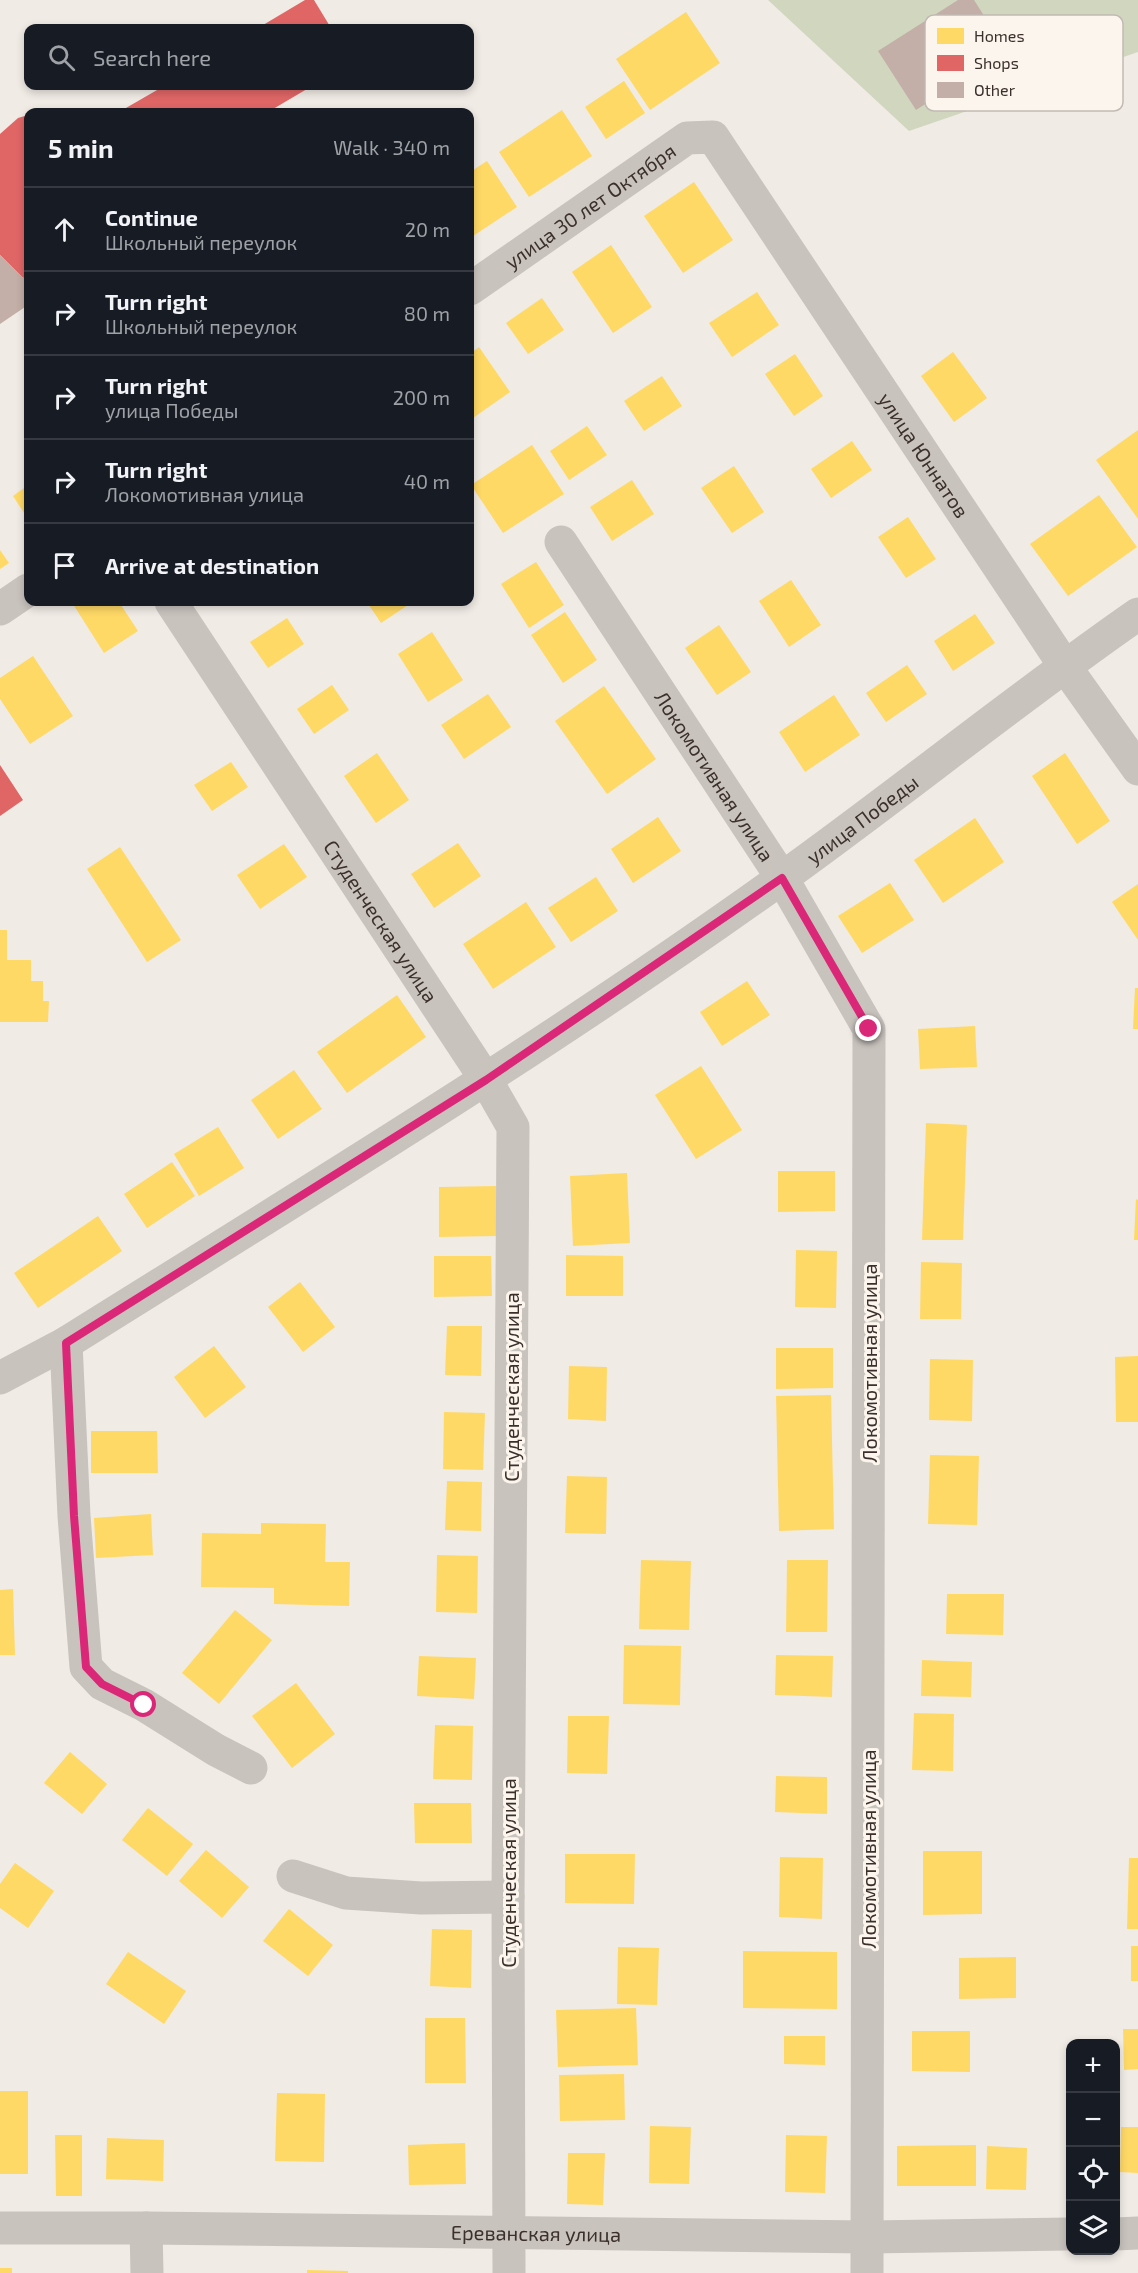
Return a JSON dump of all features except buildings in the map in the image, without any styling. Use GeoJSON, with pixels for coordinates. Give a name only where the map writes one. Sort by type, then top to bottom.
{"type":"FeatureCollection","features":[{"type":"Feature","properties":{"kind":"street","name":"улица 30 лет Октября"},"geometry":{"type":"LineString","coordinates":[[474,286],[687,138],[713,137]]}},
{"type":"Feature","properties":{"kind":"street","name":"улица Юннатов"},"geometry":{"type":"LineString","coordinates":[[713,137],[1064,665],[1138,769]]}},
{"type":"Feature","properties":{"kind":"street","name":"Локомотивная улица"},"geometry":{"type":"LineString","coordinates":[[561,542],[782,878],[869,1029],[867,2273]]}},
{"type":"Feature","properties":{"kind":"street"},"geometry":{"type":"LineString","coordinates":[[0,609],[24,593]]}},
{"type":"Feature","properties":{"kind":"street","name":"Студенческая улица"},"geometry":{"type":"LineString","coordinates":[[174,606],[486,1080],[513,1127],[508,1897],[510,2273]]}},
{"type":"Feature","properties":{"kind":"street","name":"улица Победы"},"geometry":{"type":"LineString","coordinates":[[0,1378],[66,1343],[486,1080],[782,878],[1064,665],[1138,614]]}},
{"type":"Feature","properties":{"kind":"street"},"geometry":{"type":"LineString","coordinates":[[66,1343],[74,1516],[86,1667],[102,1684],[144,1705],[216,1750],[251,1768]]}},
{"type":"Feature","properties":{"kind":"street"},"geometry":{"type":"LineString","coordinates":[[293,1876],[346,1893],[421,1898],[508,1897]]}},
{"type":"Feature","properties":{"kind":"street","name":"Ереванская улица"},"geometry":{"type":"LineString","coordinates":[[0,2228],[868,2237],[1066,2234]]}},
{"type":"Feature","properties":{"kind":"street"},"geometry":{"type":"LineString","coordinates":[[146,2228],[147,2273]]}},
{"type":"Feature","properties":{"kind":"street"},"geometry":{"type":"LineString","coordinates":[[1120,2234],[1138,2233]]}},
{"type":"Feature","properties":{"kind":"green space"},"geometry":{"type":"Polygon","coordinates":[[[768,0],[1138,0],[1138,52],[1123,57],[1123,15],[925,15],[925,111],[967,111],[909,131],[768,0]]]}},
{"type":"Feature","properties":{"kind":"route"},"geometry":{"type":"LineString","coordinates":[[144,1705],[102,1684],[86,1667],[86,1644],[74,1516],[66,1343],[486,1080],[782,878],[869,1029]]}}]}
